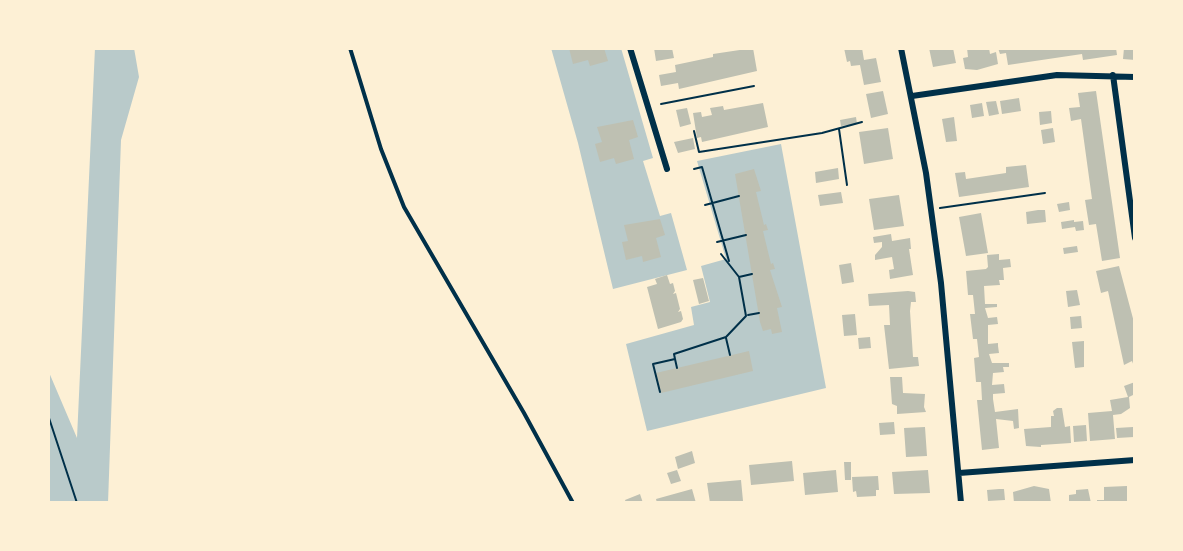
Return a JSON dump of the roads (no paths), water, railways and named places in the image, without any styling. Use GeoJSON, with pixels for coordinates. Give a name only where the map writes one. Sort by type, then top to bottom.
{"type":"FeatureCollection","features":[{"type":"Feature","properties":{"kind":"street"},"geometry":{"type":"LineString","coordinates":[[630,48],[667,169]]}},
{"type":"Feature","properties":{"kind":"street"},"geometry":{"type":"LineString","coordinates":[[902,48],[931,209],[950,369],[961,503]]}},
{"type":"Feature","properties":{"kind":"street"},"geometry":{"type":"LineString","coordinates":[[912,96],[1057,75],[1135,77]]}},
{"type":"Feature","properties":{"kind":"street"},"geometry":{"type":"LineString","coordinates":[[1113,75],[1135,238]]}},
{"type":"Feature","properties":{"kind":"street"},"geometry":{"type":"LineString","coordinates":[[959,473],[1135,460]]}},
{"type":"Feature","properties":{"kind":"lane"},"geometry":{"type":"LineString","coordinates":[[350,48],[381,149],[404,207],[524,413],[573,503]]}}]}
